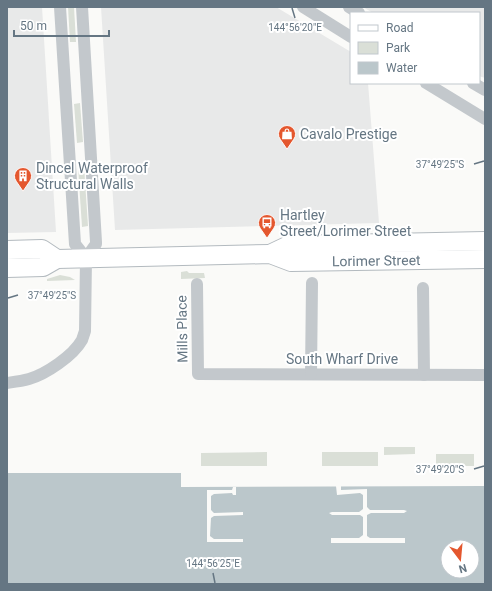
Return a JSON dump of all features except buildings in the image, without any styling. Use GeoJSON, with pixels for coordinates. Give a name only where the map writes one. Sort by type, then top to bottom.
{"type":"FeatureCollection","features":[{"type":"Feature","properties":{"kind":"main road","name":"Lorimer Street"},"geometry":{"type":"LineString","coordinates":[[270,254],[289,245],[485,241]]}},
{"type":"Feature","properties":{"kind":"main road","name":"Lorimer Street"},"geometry":{"type":"LineString","coordinates":[[7,250],[42,250],[57,259]]}},
{"type":"Feature","properties":{"kind":"main road","name":"Lorimer Street"},"geometry":{"type":"LineString","coordinates":[[7,268],[43,267],[57,259],[270,254],[291,262],[485,259]]}},
{"type":"Feature","properties":{"kind":"street"},"geometry":{"type":"LineString","coordinates":[[60,7],[75,244],[86,258]]}},
{"type":"Feature","properties":{"kind":"street"},"geometry":{"type":"LineString","coordinates":[[7,382],[19,381],[41,374],[71,353],[82,340],[85,331],[86,258],[96,244],[82,7]]}},
{"type":"Feature","properties":{"kind":"street"},"geometry":{"type":"LineString","coordinates":[[303,7],[350,35]]}},
{"type":"Feature","properties":{"kind":"street"},"geometry":{"type":"LineString","coordinates":[[64,69],[86,67]]}},
{"type":"Feature","properties":{"kind":"street"},"geometry":{"type":"LineString","coordinates":[[428,84],[485,119]]}},
{"type":"Feature","properties":{"kind":"street"},"geometry":{"type":"LineString","coordinates":[[475,84],[485,90]]}},
{"type":"Feature","properties":{"kind":"street"},"geometry":{"type":"LineString","coordinates":[[70,156],[91,155]]}},
{"type":"Feature","properties":{"kind":"street"},"geometry":{"type":"LineString","coordinates":[[311,374],[312,283]]}},
{"type":"Feature","properties":{"kind":"street","name":"Mills Place"},"geometry":{"type":"LineString","coordinates":[[197,284],[198,374]]}},
{"type":"Feature","properties":{"kind":"street"},"geometry":{"type":"LineString","coordinates":[[423,288],[424,375]]}},
{"type":"Feature","properties":{"kind":"street","name":"South Wharf Drive"},"geometry":{"type":"LineString","coordinates":[[198,374],[485,375]]}},
{"type":"Feature","properties":{"kind":"shaded area"},"geometry":{"type":"Polygon","coordinates":[[[7,7],[42,7],[56,232],[7,233],[7,7]]]}},
{"type":"Feature","properties":{"kind":"shaded area"},"geometry":{"type":"Polygon","coordinates":[[[101,7],[276,7],[350,51],[350,84],[368,84],[379,223],[115,230],[101,7]]]}},
{"type":"Feature","properties":{"kind":"shaded area"},"geometry":{"type":"Polygon","coordinates":[[[363,7],[485,7],[485,78],[480,76],[480,12],[371,12],[363,7]]]}},
{"type":"Feature","properties":{"kind":"green space"},"geometry":{"type":"Polygon","coordinates":[[[68,7],[74,7],[76,42],[70,42],[68,7]]]}},
{"type":"Feature","properties":{"kind":"green space"},"geometry":{"type":"Polygon","coordinates":[[[80,103],[83,142],[77,143],[74,104],[80,103]]]}},
{"type":"Feature","properties":{"kind":"green space"},"geometry":{"type":"Polygon","coordinates":[[[84,166],[88,226],[82,227],[78,167],[84,166]]]}},
{"type":"Feature","properties":{"kind":"green space"},"geometry":{"type":"Polygon","coordinates":[[[187,271],[189,273],[204,273],[205,278],[181,279],[181,272],[187,271]]]}},
{"type":"Feature","properties":{"kind":"green space"},"geometry":{"type":"Polygon","coordinates":[[[60,275],[70,277],[75,280],[47,281],[47,279],[60,275]]]}},
{"type":"Feature","properties":{"kind":"green space"},"geometry":{"type":"Polygon","coordinates":[[[384,447],[415,447],[415,454],[384,455],[384,447]]]}},
{"type":"Feature","properties":{"kind":"green space"},"geometry":{"type":"Polygon","coordinates":[[[267,452],[267,466],[201,466],[201,453],[267,452]]]}},
{"type":"Feature","properties":{"kind":"green space"},"geometry":{"type":"Polygon","coordinates":[[[322,452],[378,452],[378,466],[322,466],[322,452]]]}},
{"type":"Feature","properties":{"kind":"green space"},"geometry":{"type":"Polygon","coordinates":[[[436,454],[474,454],[474,466],[436,466],[436,454]]]}},
{"type":"Feature","properties":{"kind":"water"},"geometry":{"type":"Polygon","coordinates":[[[7,473],[181,473],[181,487],[485,486],[485,584],[7,584],[7,473]]]}},
{"type":"Feature","properties":{"kind":"pier"},"geometry":{"type":"Polygon","coordinates":[[[336,486],[341,486],[341,490],[367,489],[367,507],[370,510],[407,511],[404,513],[371,513],[367,515],[367,536],[370,538],[405,538],[405,543],[331,543],[331,538],[359,538],[363,535],[363,517],[360,515],[332,515],[329,513],[359,512],[363,509],[363,495],[360,493],[337,495],[336,486]]]}},
{"type":"Feature","properties":{"kind":"pier"},"geometry":{"type":"Polygon","coordinates":[[[233,487],[236,487],[236,495],[233,495],[232,493],[214,494],[211,496],[211,510],[214,513],[243,512],[243,515],[214,516],[211,518],[210,536],[214,539],[243,539],[243,542],[207,542],[207,490],[232,490],[233,487]]]}},
{"type":"Feature","properties":{"kind":"place","name":"Cavalo Prestige"},"geometry":{"type":"Point","coordinates":[287,149]}},
{"type":"Feature","properties":{"kind":"place","name":"Dincel Waterproof Structural Walls"},"geometry":{"type":"Point","coordinates":[23,191]}},
{"type":"Feature","properties":{"kind":"place","name":"Hartley Street/Lorimer Street"},"geometry":{"type":"Point","coordinates":[267,238]}}]}
